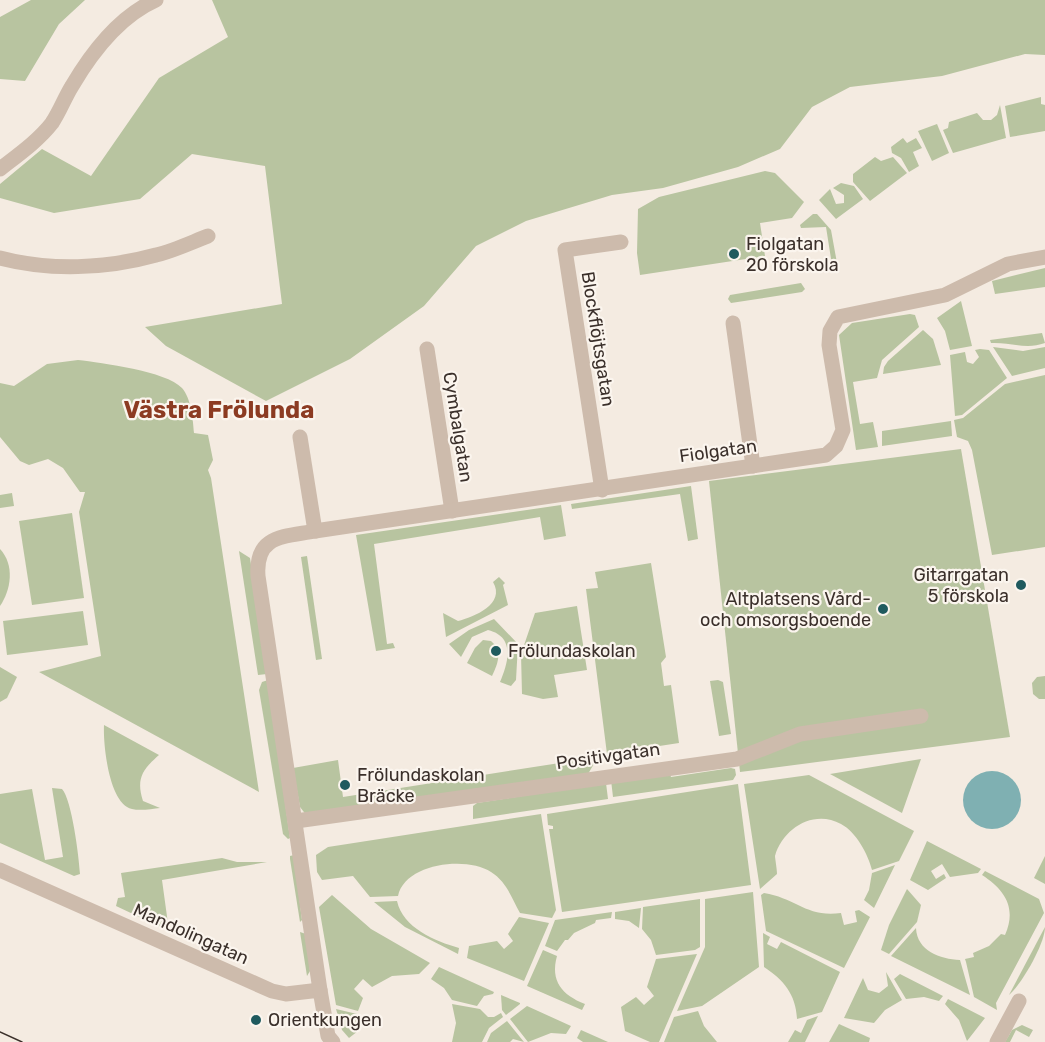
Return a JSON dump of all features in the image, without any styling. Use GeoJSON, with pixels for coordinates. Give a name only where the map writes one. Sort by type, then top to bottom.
{"type":"FeatureCollection","features":[{"type":"Feature","properties":{"kind":"street"},"geometry":{"type":"LineString","coordinates":[[0,169],[42,134],[53,121],[71,88],[100,45],[141,7],[156,0]]}},
{"type":"Feature","properties":{"kind":"street"},"geometry":{"type":"LineString","coordinates":[[0,258],[26,265],[87,266],[155,256],[208,236]]}},
{"type":"Feature","properties":{"kind":"street","name":"Blockflöjtsgatan"},"geometry":{"type":"LineString","coordinates":[[602,490],[565,250],[621,242]]}},
{"type":"Feature","properties":{"kind":"street","name":"Fiolgatan"},"geometry":{"type":"LineString","coordinates":[[296,821],[258,576],[257,561],[260,552],[274,539],[826,454],[836,446],[843,430],[829,345],[830,331],[838,317],[945,295],[1008,264],[1045,257]]}},
{"type":"Feature","properties":{"kind":"street"},"geometry":{"type":"LineString","coordinates":[[733,323],[753,466]]}},
{"type":"Feature","properties":{"kind":"street","name":"Cymbalgatan"},"geometry":{"type":"LineString","coordinates":[[427,349],[452,511]]}},
{"type":"Feature","properties":{"kind":"street"},"geometry":{"type":"LineString","coordinates":[[300,437],[315,531]]}},
{"type":"Feature","properties":{"kind":"street","name":"Positivgatan"},"geometry":{"type":"LineString","coordinates":[[296,821],[737,759],[800,734],[921,716]]}},
{"type":"Feature","properties":{"kind":"street"},"geometry":{"type":"LineString","coordinates":[[296,821],[320,990],[328,1036],[333,1042]]}},
{"type":"Feature","properties":{"kind":"street","name":"Mandolingatan"},"geometry":{"type":"LineString","coordinates":[[0,870],[272,992],[286,994],[320,990]]}},
{"type":"Feature","properties":{"kind":"street"},"geometry":{"type":"LineString","coordinates":[[997,1042],[1020,1001]]}},
{"type":"Feature","properties":{"kind":"green space"},"geometry":{"type":"Polygon","coordinates":[[[31,0],[85,0],[59,24],[25,81],[0,79],[0,17],[31,0]]]}},
{"type":"Feature","properties":{"kind":"green space"},"geometry":{"type":"Polygon","coordinates":[[[212,0],[1045,0],[1045,55],[1025,54],[942,76],[850,87],[812,107],[780,149],[738,167],[663,188],[612,195],[526,221],[476,246],[424,306],[350,359],[266,401],[166,346],[145,327],[282,304],[265,166],[192,154],[140,199],[54,213],[0,198],[0,184],[42,149],[91,176],[159,78],[228,37],[212,0]]]}},
{"type":"Feature","properties":{"kind":"green space"},"geometry":{"type":"Polygon","coordinates":[[[1041,97],[1041,104],[1045,105],[1045,131],[1010,137],[1005,106],[1041,97]]]}},
{"type":"Feature","properties":{"kind":"green space"},"geometry":{"type":"Polygon","coordinates":[[[1000,105],[1006,138],[953,153],[943,130],[948,128],[949,122],[977,113],[983,120],[991,120],[997,115],[1000,105]]]}},
{"type":"Feature","properties":{"kind":"green space"},"geometry":{"type":"Polygon","coordinates":[[[937,124],[949,153],[932,161],[918,131],[937,124]]]}},
{"type":"Feature","properties":{"kind":"green space"},"geometry":{"type":"Polygon","coordinates":[[[903,138],[907,143],[916,138],[922,148],[913,152],[919,166],[909,172],[901,158],[892,153],[891,147],[903,138]]]}},
{"type":"Feature","properties":{"kind":"green space"},"geometry":{"type":"Polygon","coordinates":[[[875,157],[881,161],[893,157],[907,173],[870,201],[853,182],[853,174],[875,157]]]}},
{"type":"Feature","properties":{"kind":"green space"},"geometry":{"type":"Polygon","coordinates":[[[765,171],[775,173],[804,202],[792,218],[760,223],[765,256],[640,275],[637,253],[638,209],[659,197],[765,171]]]}},
{"type":"Feature","properties":{"kind":"green space"},"geometry":{"type":"Polygon","coordinates":[[[841,183],[854,186],[863,199],[836,219],[819,200],[830,189],[836,204],[844,203],[844,195],[833,188],[841,183]]]}},
{"type":"Feature","properties":{"kind":"green space"},"geometry":{"type":"Polygon","coordinates":[[[813,214],[817,214],[831,230],[837,263],[823,270],[821,268],[832,265],[826,227],[801,228],[800,225],[813,214]]]}},
{"type":"Feature","properties":{"kind":"green space"},"geometry":{"type":"Polygon","coordinates":[[[1045,268],[1045,287],[995,294],[992,281],[1045,268]]]}},
{"type":"Feature","properties":{"kind":"green space"},"geometry":{"type":"Polygon","coordinates":[[[801,283],[805,289],[802,292],[731,303],[728,299],[730,295],[801,283]]]}},
{"type":"Feature","properties":{"kind":"green space"},"geometry":{"type":"Polygon","coordinates":[[[961,301],[972,346],[950,350],[945,331],[937,318],[961,301]]]}},
{"type":"Feature","properties":{"kind":"green space"},"geometry":{"type":"Polygon","coordinates":[[[915,315],[919,327],[882,360],[877,378],[853,382],[860,424],[873,422],[878,447],[856,450],[839,335],[852,323],[915,315]]]}},
{"type":"Feature","properties":{"kind":"green space"},"geometry":{"type":"Polygon","coordinates":[[[923,330],[933,339],[941,365],[883,374],[888,361],[923,330]]]}},
{"type":"Feature","properties":{"kind":"green space"},"geometry":{"type":"Polygon","coordinates":[[[1042,333],[1045,343],[1038,345],[991,343],[990,340],[1042,333]]]}},
{"type":"Feature","properties":{"kind":"green space"},"geometry":{"type":"Polygon","coordinates":[[[993,347],[1023,351],[1045,347],[1045,368],[1012,376],[993,347]]]}},
{"type":"Feature","properties":{"kind":"green space"},"geometry":{"type":"Polygon","coordinates":[[[975,350],[989,350],[1007,378],[962,415],[955,416],[950,355],[965,352],[967,362],[973,364],[979,357],[975,350]]]}},
{"type":"Feature","properties":{"kind":"green space"},"geometry":{"type":"Polygon","coordinates":[[[78,360],[148,372],[174,382],[188,397],[194,433],[208,435],[213,460],[208,470],[259,792],[39,672],[101,656],[79,512],[85,492],[80,492],[63,468],[48,459],[29,465],[20,461],[0,437],[0,383],[14,386],[47,364],[78,360]]]}},
{"type":"Feature","properties":{"kind":"green space"},"geometry":{"type":"Polygon","coordinates":[[[1045,375],[1045,547],[992,555],[972,450],[968,441],[957,437],[954,420],[963,418],[1005,384],[1045,375]]]}},
{"type":"Feature","properties":{"kind":"green space"},"geometry":{"type":"Polygon","coordinates":[[[951,421],[952,436],[882,446],[882,431],[951,421]]]}},
{"type":"Feature","properties":{"kind":"green space"},"geometry":{"type":"Polygon","coordinates":[[[961,449],[1010,737],[740,772],[709,481],[961,449]]]}},
{"type":"Feature","properties":{"kind":"green space"},"geometry":{"type":"Polygon","coordinates":[[[691,486],[698,539],[688,541],[680,494],[572,509],[571,504],[691,486]]]}},
{"type":"Feature","properties":{"kind":"green space"},"geometry":{"type":"Polygon","coordinates":[[[12,493],[14,506],[0,508],[0,495],[12,493]]]}},
{"type":"Feature","properties":{"kind":"green space"},"geometry":{"type":"Polygon","coordinates":[[[561,505],[566,536],[544,540],[540,517],[374,544],[387,644],[393,643],[395,648],[376,651],[356,535],[561,505]]]}},
{"type":"Feature","properties":{"kind":"green space"},"geometry":{"type":"Polygon","coordinates":[[[72,513],[84,598],[32,605],[19,521],[72,513]]]}},
{"type":"Feature","properties":{"kind":"green space"},"geometry":{"type":"Polygon","coordinates":[[[0,549],[8,562],[10,578],[7,593],[0,606],[0,549]]]}},
{"type":"Feature","properties":{"kind":"green space"},"geometry":{"type":"Polygon","coordinates":[[[239,551],[250,558],[267,674],[258,675],[239,551]]]}},
{"type":"Feature","properties":{"kind":"green space"},"geometry":{"type":"Polygon","coordinates":[[[307,556],[322,659],[316,660],[301,557],[307,556]]]}},
{"type":"Feature","properties":{"kind":"green space"},"geometry":{"type":"Polygon","coordinates":[[[651,563],[666,657],[661,663],[664,686],[671,685],[679,743],[607,754],[586,589],[598,588],[595,572],[651,563]]]}},
{"type":"Feature","properties":{"kind":"green space"},"geometry":{"type":"Polygon","coordinates":[[[499,577],[505,583],[503,585],[508,605],[446,637],[443,613],[458,621],[480,613],[492,603],[496,590],[493,582],[499,577]]]}},
{"type":"Feature","properties":{"kind":"green space"},"geometry":{"type":"Polygon","coordinates":[[[577,606],[587,670],[554,675],[558,697],[543,699],[522,694],[521,654],[535,613],[577,606]]]}},
{"type":"Feature","properties":{"kind":"green space"},"geometry":{"type":"Polygon","coordinates":[[[83,611],[88,645],[7,655],[3,621],[83,611]]]}},
{"type":"Feature","properties":{"kind":"green space"},"geometry":{"type":"Polygon","coordinates":[[[494,619],[518,644],[516,680],[511,686],[500,682],[508,652],[503,638],[497,633],[488,630],[472,637],[461,657],[449,644],[469,630],[494,619]]]}},
{"type":"Feature","properties":{"kind":"green space"},"geometry":{"type":"Polygon","coordinates":[[[483,640],[491,641],[498,653],[492,676],[467,663],[475,648],[483,640]]]}},
{"type":"Feature","properties":{"kind":"green space"},"geometry":{"type":"Polygon","coordinates":[[[0,667],[17,677],[7,698],[0,702],[0,667]]]}},
{"type":"Feature","properties":{"kind":"green space"},"geometry":{"type":"Polygon","coordinates":[[[1045,676],[1045,699],[1039,699],[1033,694],[1032,683],[1037,677],[1045,676]]]}},
{"type":"Feature","properties":{"kind":"green space"},"geometry":{"type":"Polygon","coordinates":[[[268,680],[290,838],[288,839],[283,834],[259,690],[262,682],[268,680]]]}},
{"type":"Feature","properties":{"kind":"green space"},"geometry":{"type":"Polygon","coordinates":[[[710,681],[723,682],[731,734],[719,736],[710,681]]]}},
{"type":"Feature","properties":{"kind":"green space"},"geometry":{"type":"Polygon","coordinates":[[[104,725],[159,755],[148,765],[142,775],[140,787],[143,801],[160,808],[132,809],[124,805],[118,797],[106,759],[104,725]]]}},
{"type":"Feature","properties":{"kind":"green space"},"geometry":{"type":"Polygon","coordinates":[[[598,757],[588,774],[307,816],[300,807],[293,768],[338,760],[343,797],[598,757]]]}},
{"type":"Feature","properties":{"kind":"green space"},"geometry":{"type":"Polygon","coordinates":[[[921,759],[902,813],[830,774],[921,759]]]}},
{"type":"Feature","properties":{"kind":"green space"},"geometry":{"type":"Polygon","coordinates":[[[735,769],[736,775],[733,780],[613,797],[611,780],[670,774],[671,777],[735,769]]]}},
{"type":"Feature","properties":{"kind":"green space"},"geometry":{"type":"Polygon","coordinates":[[[809,775],[914,831],[899,861],[872,870],[868,857],[852,832],[831,820],[810,820],[792,830],[785,837],[775,856],[777,874],[760,889],[744,784],[809,775]]]}},
{"type":"Feature","properties":{"kind":"green space"},"geometry":{"type":"Polygon","coordinates":[[[606,783],[608,799],[473,819],[473,806],[477,803],[606,783]]]}},
{"type":"Feature","properties":{"kind":"green space"},"geometry":{"type":"Polygon","coordinates":[[[738,784],[751,885],[562,912],[549,829],[553,829],[553,826],[548,825],[547,814],[738,784]]]}},
{"type":"Feature","properties":{"kind":"green space"},"geometry":{"type":"Polygon","coordinates":[[[52,788],[62,789],[72,816],[80,874],[74,876],[0,843],[0,794],[32,789],[45,860],[63,857],[52,788]]]}},
{"type":"Feature","properties":{"kind":"green space"},"geometry":{"type":"Polygon","coordinates":[[[541,814],[556,910],[552,918],[520,913],[509,891],[497,876],[480,867],[467,864],[438,866],[424,870],[412,876],[403,885],[398,896],[370,897],[353,876],[322,880],[317,872],[316,855],[328,847],[541,814]]]}},
{"type":"Feature","properties":{"kind":"green space"},"geometry":{"type":"Polygon","coordinates":[[[927,841],[981,869],[978,873],[950,877],[942,864],[931,871],[936,879],[944,874],[946,878],[928,890],[910,880],[927,841]]]}},
{"type":"Feature","properties":{"kind":"green space"},"geometry":{"type":"Polygon","coordinates":[[[294,855],[302,920],[300,922],[290,859],[290,856],[294,855]]]}},
{"type":"Feature","properties":{"kind":"green space"},"geometry":{"type":"Polygon","coordinates":[[[1045,856],[1045,884],[1034,878],[1045,856]]]}},
{"type":"Feature","properties":{"kind":"green space"},"geometry":{"type":"Polygon","coordinates":[[[222,858],[237,862],[267,862],[162,880],[169,931],[116,906],[118,898],[125,897],[121,873],[222,858]]]}},
{"type":"Feature","properties":{"kind":"green space"},"geometry":{"type":"Polygon","coordinates":[[[895,865],[874,908],[864,900],[869,890],[872,873],[895,865]]]}},
{"type":"Feature","properties":{"kind":"green space"},"geometry":{"type":"Polygon","coordinates":[[[985,871],[1039,899],[1044,913],[996,1003],[997,1010],[974,997],[965,959],[974,957],[973,953],[989,946],[1001,934],[1005,935],[1008,925],[1010,916],[1007,900],[997,887],[982,875],[985,871]]]}},
{"type":"Feature","properties":{"kind":"green space"},"geometry":{"type":"Polygon","coordinates":[[[907,889],[921,905],[917,922],[889,954],[881,950],[889,925],[907,889]]]}},
{"type":"Feature","properties":{"kind":"green space"},"geometry":{"type":"Polygon","coordinates":[[[753,892],[759,967],[702,1006],[677,1011],[705,947],[705,899],[753,892]]]}},
{"type":"Feature","properties":{"kind":"green space"},"geometry":{"type":"Polygon","coordinates":[[[764,893],[819,913],[841,913],[844,925],[857,922],[855,911],[859,910],[870,917],[844,968],[766,931],[761,895],[764,893]]]}},
{"type":"Feature","properties":{"kind":"green space"},"geometry":{"type":"Polygon","coordinates":[[[332,895],[371,929],[430,963],[419,974],[392,976],[372,987],[363,979],[354,989],[363,998],[358,1011],[336,1005],[319,907],[332,895]]]}},
{"type":"Feature","properties":{"kind":"green space"},"geometry":{"type":"Polygon","coordinates":[[[700,899],[700,947],[695,950],[656,955],[651,940],[642,929],[643,907],[700,899]]]}},
{"type":"Feature","properties":{"kind":"green space"},"geometry":{"type":"Polygon","coordinates":[[[397,901],[400,910],[413,926],[440,942],[459,948],[458,954],[405,927],[374,902],[397,901]]]}},
{"type":"Feature","properties":{"kind":"green space"},"geometry":{"type":"Polygon","coordinates":[[[641,908],[639,928],[629,921],[615,919],[615,912],[641,908]]]}},
{"type":"Feature","properties":{"kind":"green space"},"geometry":{"type":"Polygon","coordinates":[[[612,912],[611,918],[596,920],[595,923],[574,933],[557,951],[545,946],[555,920],[612,912]]]}},
{"type":"Feature","properties":{"kind":"green space"},"geometry":{"type":"Polygon","coordinates":[[[519,917],[549,923],[524,981],[467,958],[469,946],[497,941],[504,949],[513,941],[508,934],[519,917]]]}},
{"type":"Feature","properties":{"kind":"green space"},"geometry":{"type":"Polygon","coordinates":[[[1045,927],[1032,964],[1009,995],[1045,927]]]}},
{"type":"Feature","properties":{"kind":"green space"},"geometry":{"type":"Polygon","coordinates":[[[916,928],[920,943],[925,948],[938,956],[960,960],[970,995],[891,956],[916,928]]]}},
{"type":"Feature","properties":{"kind":"green space"},"geometry":{"type":"Polygon","coordinates":[[[300,932],[306,934],[310,971],[307,976],[300,932]]]}},
{"type":"Feature","properties":{"kind":"green space"},"geometry":{"type":"Polygon","coordinates":[[[763,933],[770,937],[767,944],[777,949],[781,942],[840,972],[822,1012],[797,1019],[788,989],[764,967],[763,933]]]}},
{"type":"Feature","properties":{"kind":"green space"},"geometry":{"type":"Polygon","coordinates":[[[543,950],[557,956],[555,973],[557,980],[564,991],[585,1004],[582,1010],[527,986],[543,950]]]}},
{"type":"Feature","properties":{"kind":"green space"},"geometry":{"type":"Polygon","coordinates":[[[697,954],[659,1042],[650,1042],[625,1031],[621,1007],[636,997],[644,1005],[654,996],[647,987],[656,959],[697,954]]]}},
{"type":"Feature","properties":{"kind":"green space"},"geometry":{"type":"Polygon","coordinates":[[[439,967],[494,992],[484,996],[477,1006],[452,1000],[444,988],[431,979],[439,967]]]}},
{"type":"Feature","properties":{"kind":"green space"},"geometry":{"type":"Polygon","coordinates":[[[886,972],[902,1000],[885,1010],[874,1023],[844,1018],[863,978],[868,990],[879,993],[888,986],[886,972]]]}},
{"type":"Feature","properties":{"kind":"green space"},"geometry":{"type":"Polygon","coordinates":[[[900,974],[943,996],[939,1001],[924,997],[906,999],[894,979],[900,974]]]}},
{"type":"Feature","properties":{"kind":"green space"},"geometry":{"type":"Polygon","coordinates":[[[501,995],[520,1004],[506,1015],[502,1010],[501,995]]]}},
{"type":"Feature","properties":{"kind":"green space"},"geometry":{"type":"Polygon","coordinates":[[[948,999],[985,1018],[967,1041],[959,1020],[945,1004],[948,999]]]}},
{"type":"Feature","properties":{"kind":"green space"},"geometry":{"type":"Polygon","coordinates":[[[452,1004],[480,1009],[488,1017],[501,1013],[503,1017],[489,1028],[482,1042],[452,1042],[456,1023],[452,1004]]]}},
{"type":"Feature","properties":{"kind":"green space"},"geometry":{"type":"Polygon","coordinates":[[[527,1006],[571,1026],[566,1034],[551,1033],[528,1042],[510,1019],[527,1006]]]}},
{"type":"Feature","properties":{"kind":"green space"},"geometry":{"type":"Polygon","coordinates":[[[336,1009],[357,1014],[358,1031],[349,1038],[342,1030],[336,1009]]]}},
{"type":"Feature","properties":{"kind":"green space"},"geometry":{"type":"Polygon","coordinates":[[[698,1011],[704,1026],[717,1042],[664,1042],[674,1017],[698,1011]]]}},
{"type":"Feature","properties":{"kind":"green space"},"geometry":{"type":"Polygon","coordinates":[[[818,1016],[805,1042],[788,1042],[795,1030],[801,1033],[807,1020],[818,1016]]]}},
{"type":"Feature","properties":{"kind":"green space"},"geometry":{"type":"Polygon","coordinates":[[[507,1021],[524,1042],[513,1039],[510,1042],[487,1042],[491,1033],[507,1021]]]}},
{"type":"Feature","properties":{"kind":"green space"},"geometry":{"type":"Polygon","coordinates":[[[839,1024],[870,1038],[869,1042],[829,1042],[839,1024]]]}},
{"type":"Feature","properties":{"kind":"green space"},"geometry":{"type":"Polygon","coordinates":[[[1022,1025],[1033,1030],[1029,1037],[1016,1030],[1010,1042],[1005,1042],[1012,1030],[1022,1025]]]}},
{"type":"Feature","properties":{"kind":"green space"},"geometry":{"type":"Polygon","coordinates":[[[581,1030],[608,1042],[583,1042],[577,1038],[581,1030]]]}},
{"type":"Feature","properties":{"kind":"water"},"geometry":{"type":"Polygon","coordinates":[[[992,771],[1003,773],[1016,784],[1021,800],[1019,811],[1008,824],[992,829],[981,827],[968,816],[963,800],[965,789],[976,776],[992,771]]]}},
{"type":"Feature","properties":{"kind":"tram line"},"geometry":{"type":"LineString","coordinates":[[0,1032],[22,1042]]}},
{"type":"Feature","properties":{"kind":"place","name":"Fiolgatan 20 förskola"},"geometry":{"type":"Point","coordinates":[734,254]}},
{"type":"Feature","properties":{"kind":"place","name":"Gitarrgatan 5 förskola"},"geometry":{"type":"Point","coordinates":[1021,585]}},
{"type":"Feature","properties":{"kind":"place","name":"Altplatsens Vård- och omsorgsboende"},"geometry":{"type":"Point","coordinates":[883,609]}},
{"type":"Feature","properties":{"kind":"place","name":"Frölundaskolan"},"geometry":{"type":"Point","coordinates":[496,651]}},
{"type":"Feature","properties":{"kind":"place","name":"Frölundaskolan Bräcke"},"geometry":{"type":"Point","coordinates":[345,785]}},
{"type":"Feature","properties":{"kind":"place","name":"Orientkungen"},"geometry":{"type":"Point","coordinates":[256,1020]}},
{"type":"Feature","properties":{"kind":"district","name":"Västra Frölunda"},"geometry":{"type":"Point","coordinates":[219,410]}}]}
